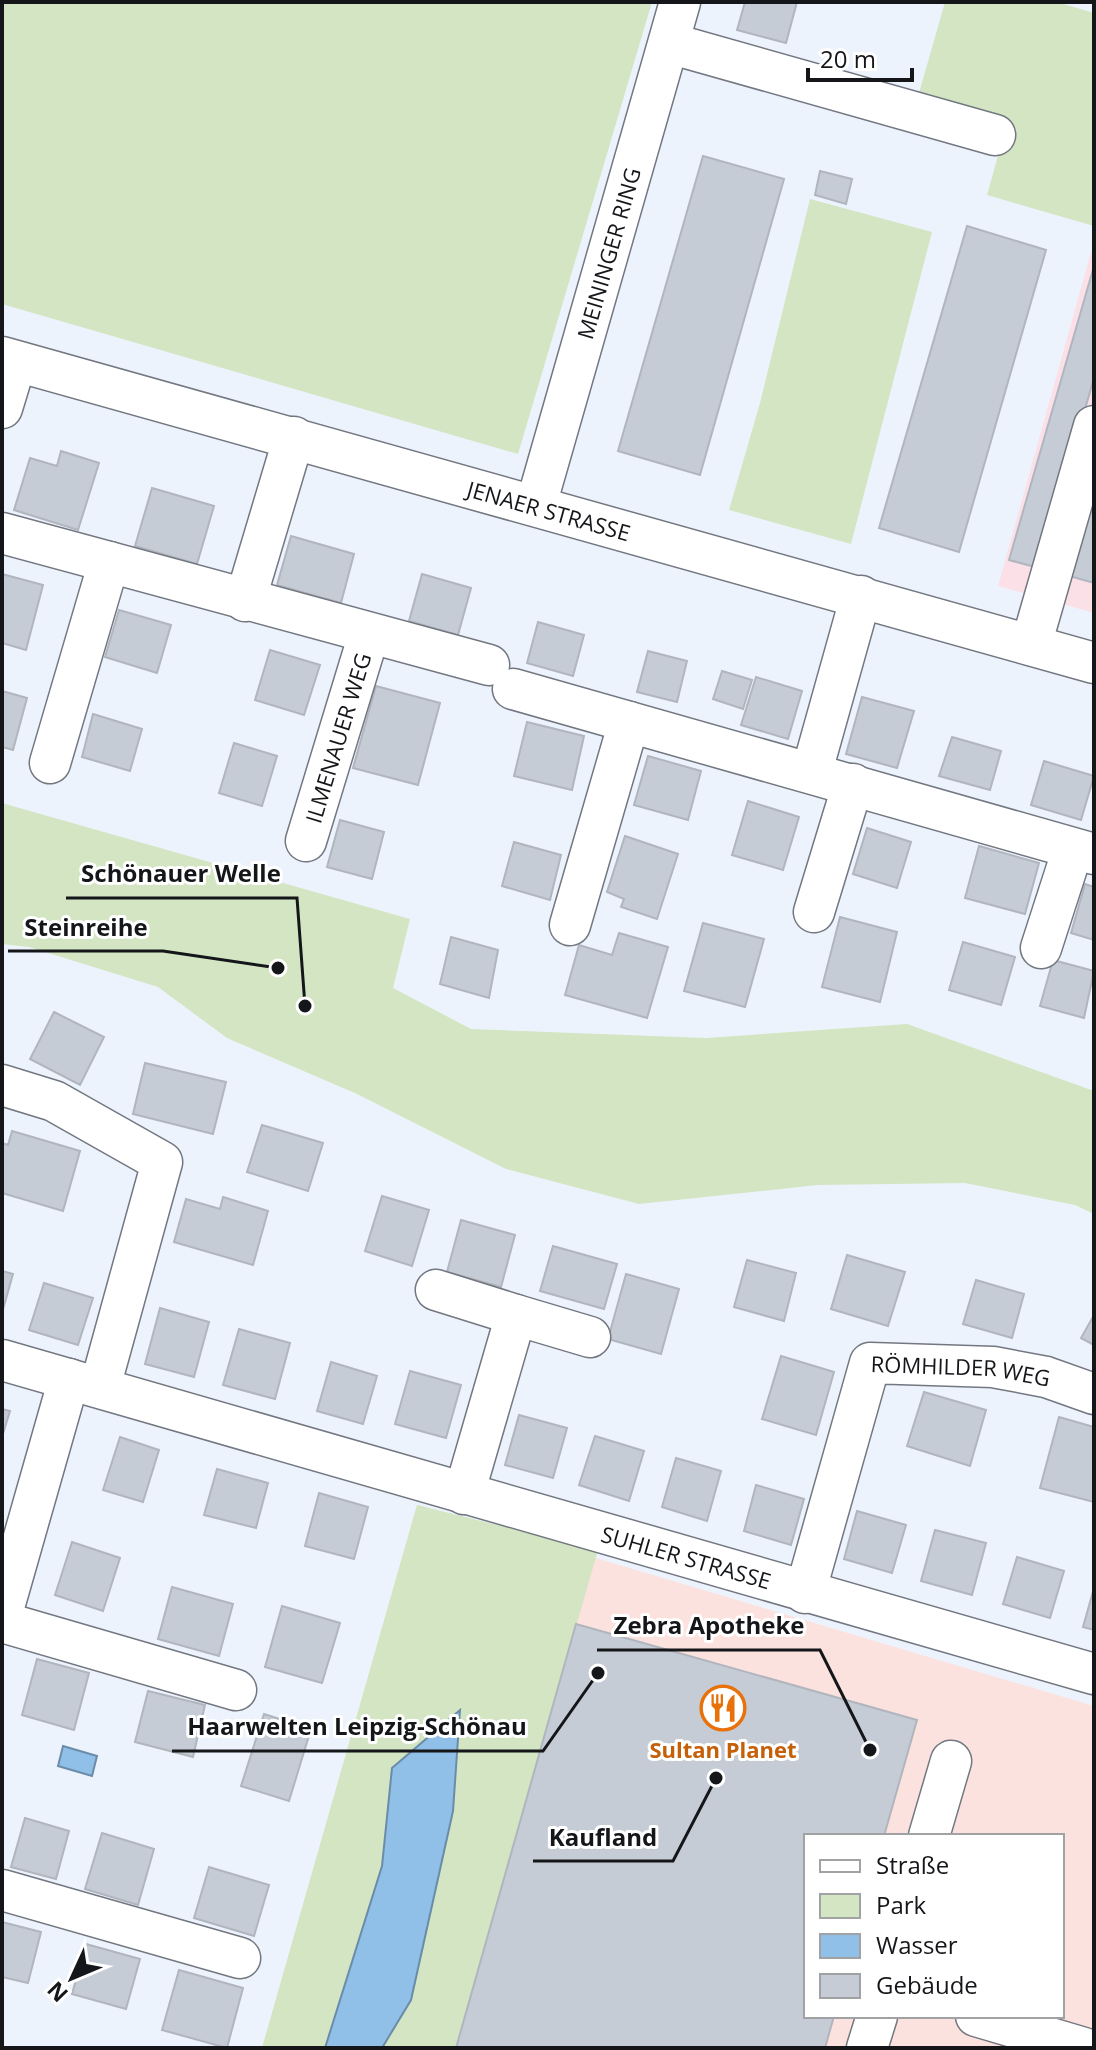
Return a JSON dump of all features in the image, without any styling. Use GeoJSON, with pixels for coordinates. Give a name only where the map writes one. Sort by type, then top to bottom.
{"type":"FeatureCollection","features":[{"type":"Feature","properties":{"kind":"street","name":"MEININGER RING"},"geometry":{"type":"LineString","coordinates":[[536,505],[680,2]]}},
{"type":"Feature","properties":{"kind":"street"},"geometry":{"type":"LineString","coordinates":[[669,43],[995,135]]}},
{"type":"Feature","properties":{"kind":"street"},"geometry":{"type":"LineString","coordinates":[[2,408],[9,359]]}},
{"type":"Feature","properties":{"kind":"street","name":"JENAER STRASSE"},"geometry":{"type":"LineString","coordinates":[[9,359],[1093,660]]}},
{"type":"Feature","properties":{"kind":"street"},"geometry":{"type":"LineString","coordinates":[[1031,645],[1094,426]]}},
{"type":"Feature","properties":{"kind":"street"},"geometry":{"type":"LineString","coordinates":[[245,601],[294,437]]}},
{"type":"Feature","properties":{"kind":"street","name":"ILMENAUER WEG"},"geometry":{"type":"LineString","coordinates":[[2,533],[369,634],[629,722],[812,771],[1084,852]]}},
{"type":"Feature","properties":{"kind":"street"},"geometry":{"type":"LineString","coordinates":[[50,763],[109,562]]}},
{"type":"Feature","properties":{"kind":"street"},"geometry":{"type":"LineString","coordinates":[[812,771],[861,596]]}},
{"type":"Feature","properties":{"kind":"street","name":"ILMENAUER WEG"},"geometry":{"type":"LineString","coordinates":[[306,841],[369,634]]}},
{"type":"Feature","properties":{"kind":"street"},"geometry":{"type":"LineString","coordinates":[[570,925],[629,722]]}},
{"type":"Feature","properties":{"kind":"street"},"geometry":{"type":"LineString","coordinates":[[814,912],[853,784]]}},
{"type":"Feature","properties":{"kind":"street"},"geometry":{"type":"LineString","coordinates":[[1041,948],[1084,852]]}},
{"type":"Feature","properties":{"kind":"street"},"geometry":{"type":"LineString","coordinates":[[2,1085],[54,1101],[162,1162],[2,1614]]}},
{"type":"Feature","properties":{"kind":"street"},"geometry":{"type":"LineString","coordinates":[[436,1290],[590,1337]]}},
{"type":"Feature","properties":{"kind":"street"},"geometry":{"type":"LineString","coordinates":[[464,1494],[516,1315]]}},
{"type":"Feature","properties":{"kind":"street","name":"SUHLER STRASSE"},"geometry":{"type":"LineString","coordinates":[[2,1360],[1094,1674]]}},
{"type":"Feature","properties":{"kind":"street","name":"RÖMHILDER WEG"},"geometry":{"type":"LineString","coordinates":[[805,1593],[870,1363],[993,1367],[1046,1377],[1094,1394]]}},
{"type":"Feature","properties":{"kind":"street"},"geometry":{"type":"LineString","coordinates":[[2,1622],[236,1690]]}},
{"type":"Feature","properties":{"kind":"street"},"geometry":{"type":"LineString","coordinates":[[930,1834],[951,1761]]}},
{"type":"Feature","properties":{"kind":"street"},"geometry":{"type":"LineString","coordinates":[[2,1890],[240,1958]]}},
{"type":"Feature","properties":{"kind":"street"},"geometry":{"type":"LineString","coordinates":[[867,2048],[876,2018]]}},
{"type":"Feature","properties":{"kind":"street"},"geometry":{"type":"LineString","coordinates":[[983,2018],[1084,2048]]}},
{"type":"Feature","properties":{"kind":"shaded area"},"geometry":{"type":"Polygon","coordinates":[[[1091,252],[1094,253],[1094,613],[998,586],[1091,252]]]}},
{"type":"Feature","properties":{"kind":"shaded area"},"geometry":{"type":"Polygon","coordinates":[[[417,1505],[1094,1706],[1094,2048],[262,2048],[417,1505]]]}},
{"type":"Feature","properties":{"kind":"green space"},"geometry":{"type":"Polygon","coordinates":[[[2,2],[652,2],[518,454],[2,304],[2,2]]]}},
{"type":"Feature","properties":{"kind":"green space"},"geometry":{"type":"Polygon","coordinates":[[[945,2],[1057,2],[1094,13],[1094,226],[987,195],[1008,120],[919,93],[945,2]]]}},
{"type":"Feature","properties":{"kind":"green space"},"geometry":{"type":"Polygon","coordinates":[[[810,199],[932,232],[851,544],[729,510],[760,403],[810,199]]]}},
{"type":"Feature","properties":{"kind":"green space"},"geometry":{"type":"Polygon","coordinates":[[[2,803],[410,919],[393,988],[471,1029],[706,1038],[907,1024],[1094,1091],[1094,1214],[1075,1205],[965,1183],[818,1185],[639,1204],[506,1169],[357,1094],[227,1038],[158,987],[29,947],[2,944],[2,803]]]}},
{"type":"Feature","properties":{"kind":"green space"},"geometry":{"type":"Polygon","coordinates":[[[417,1505],[598,1550],[456,2048],[262,2048],[417,1505]]]}},
{"type":"Feature","properties":{"kind":"water"},"geometry":{"type":"Polygon","coordinates":[[[460,1710],[453,1811],[411,2000],[382,2048],[325,2048],[382,1866],[392,1768],[460,1710]]]}},
{"type":"Feature","properties":{"kind":"water"},"geometry":{"type":"Polygon","coordinates":[[[63,1746],[97,1756],[92,1776],[58,1766],[63,1746]]]}},
{"type":"Feature","properties":{"kind":"building"},"geometry":{"type":"Polygon","coordinates":[[[745,2],[797,2],[786,43],[737,30],[745,2]]]}},
{"type":"Feature","properties":{"kind":"building"},"geometry":{"type":"Polygon","coordinates":[[[703,156],[784,179],[700,475],[618,451],[703,156]]]}},
{"type":"Feature","properties":{"kind":"building"},"geometry":{"type":"Polygon","coordinates":[[[820,171],[852,179],[846,204],[815,195],[820,171]]]}},
{"type":"Feature","properties":{"kind":"building"},"geometry":{"type":"Polygon","coordinates":[[[967,226],[1046,250],[959,552],[879,528],[967,226]]]}},
{"type":"Feature","properties":{"kind":"building"},"geometry":{"type":"Polygon","coordinates":[[[1094,266],[1094,378],[1039,568],[1009,560],[1094,266]]]}},
{"type":"Feature","properties":{"kind":"building"},"geometry":{"type":"Polygon","coordinates":[[[61,451],[99,463],[78,530],[14,510],[30,458],[57,466],[61,451]]]}},
{"type":"Feature","properties":{"kind":"building"},"geometry":{"type":"Polygon","coordinates":[[[1094,477],[1094,583],[1066,575],[1094,477]]]}},
{"type":"Feature","properties":{"kind":"building"},"geometry":{"type":"Polygon","coordinates":[[[152,488],[214,506],[197,564],[135,546],[152,488]]]}},
{"type":"Feature","properties":{"kind":"building"},"geometry":{"type":"Polygon","coordinates":[[[291,536],[354,554],[341,603],[277,585],[291,536]]]}},
{"type":"Feature","properties":{"kind":"building"},"geometry":{"type":"Polygon","coordinates":[[[2,574],[43,585],[26,650],[2,643],[2,574]]]}},
{"type":"Feature","properties":{"kind":"building"},"geometry":{"type":"Polygon","coordinates":[[[422,574],[471,588],[458,635],[409,621],[422,574]]]}},
{"type":"Feature","properties":{"kind":"building"},"geometry":{"type":"Polygon","coordinates":[[[119,610],[171,625],[157,673],[105,657],[119,610]]]}},
{"type":"Feature","properties":{"kind":"building"},"geometry":{"type":"Polygon","coordinates":[[[538,622],[584,635],[573,676],[527,663],[538,622]]]}},
{"type":"Feature","properties":{"kind":"building"},"geometry":{"type":"Polygon","coordinates":[[[270,650],[320,665],[304,715],[255,700],[270,650]]]}},
{"type":"Feature","properties":{"kind":"building"},"geometry":{"type":"Polygon","coordinates":[[[648,651],[687,661],[677,702],[637,692],[648,651]]]}},
{"type":"Feature","properties":{"kind":"building"},"geometry":{"type":"Polygon","coordinates":[[[722,671],[752,680],[743,709],[713,699],[722,671]]]}},
{"type":"Feature","properties":{"kind":"building"},"geometry":{"type":"Polygon","coordinates":[[[756,677],[802,691],[788,739],[741,725],[756,677]]]}},
{"type":"Feature","properties":{"kind":"building"},"geometry":{"type":"Polygon","coordinates":[[[376,686],[440,703],[418,785],[353,768],[376,686]]]}},
{"type":"Feature","properties":{"kind":"building"},"geometry":{"type":"Polygon","coordinates":[[[2,691],[27,698],[13,750],[2,747],[2,691]]]}},
{"type":"Feature","properties":{"kind":"building"},"geometry":{"type":"Polygon","coordinates":[[[862,697],[914,711],[897,768],[846,754],[862,697]]]}},
{"type":"Feature","properties":{"kind":"building"},"geometry":{"type":"Polygon","coordinates":[[[93,714],[142,729],[130,771],[82,757],[93,714]]]}},
{"type":"Feature","properties":{"kind":"building"},"geometry":{"type":"Polygon","coordinates":[[[527,722],[584,736],[572,790],[514,776],[527,722]]]}},
{"type":"Feature","properties":{"kind":"building"},"geometry":{"type":"Polygon","coordinates":[[[952,737],[1001,751],[990,790],[939,776],[952,737]]]}},
{"type":"Feature","properties":{"kind":"building"},"geometry":{"type":"Polygon","coordinates":[[[234,743],[277,756],[262,806],[219,793],[234,743]]]}},
{"type":"Feature","properties":{"kind":"building"},"geometry":{"type":"Polygon","coordinates":[[[648,756],[701,771],[688,820],[634,805],[648,756]]]}},
{"type":"Feature","properties":{"kind":"building"},"geometry":{"type":"Polygon","coordinates":[[[1044,761],[1094,776],[1081,820],[1031,805],[1044,761]]]}},
{"type":"Feature","properties":{"kind":"building"},"geometry":{"type":"Polygon","coordinates":[[[748,801],[799,817],[783,870],[732,855],[748,801]]]}},
{"type":"Feature","properties":{"kind":"building"},"geometry":{"type":"Polygon","coordinates":[[[340,820],[384,832],[372,879],[327,867],[340,820]]]}},
{"type":"Feature","properties":{"kind":"building"},"geometry":{"type":"Polygon","coordinates":[[[867,828],[911,842],[897,888],[853,874],[867,828]]]}},
{"type":"Feature","properties":{"kind":"building"},"geometry":{"type":"Polygon","coordinates":[[[625,836],[678,854],[657,919],[621,907],[624,899],[607,892],[625,836]]]}},
{"type":"Feature","properties":{"kind":"building"},"geometry":{"type":"Polygon","coordinates":[[[514,842],[561,855],[550,900],[502,886],[514,842]]]}},
{"type":"Feature","properties":{"kind":"building"},"geometry":{"type":"Polygon","coordinates":[[[979,846],[1039,863],[1025,914],[965,898],[979,846]]]}},
{"type":"Feature","properties":{"kind":"building"},"geometry":{"type":"Polygon","coordinates":[[[1085,884],[1094,887],[1094,940],[1071,933],[1085,884]]]}},
{"type":"Feature","properties":{"kind":"building"},"geometry":{"type":"Polygon","coordinates":[[[840,917],[897,932],[880,1002],[822,987],[840,917]]]}},
{"type":"Feature","properties":{"kind":"building"},"geometry":{"type":"Polygon","coordinates":[[[703,923],[764,939],[745,1007],[684,991],[703,923]]]}},
{"type":"Feature","properties":{"kind":"building"},"geometry":{"type":"Polygon","coordinates":[[[619,933],[668,947],[647,1018],[565,995],[579,945],[612,955],[619,933]]]}},
{"type":"Feature","properties":{"kind":"building"},"geometry":{"type":"Polygon","coordinates":[[[451,937],[498,950],[489,998],[440,984],[451,937]]]}},
{"type":"Feature","properties":{"kind":"building"},"geometry":{"type":"Polygon","coordinates":[[[963,942],[1015,957],[1001,1005],[949,990],[963,942]]]}},
{"type":"Feature","properties":{"kind":"building"},"geometry":{"type":"Polygon","coordinates":[[[1053,960],[1094,971],[1084,1018],[1040,1006],[1053,960]]]}},
{"type":"Feature","properties":{"kind":"building"},"geometry":{"type":"Polygon","coordinates":[[[54,1012],[104,1037],[80,1085],[30,1059],[54,1012]]]}},
{"type":"Feature","properties":{"kind":"building"},"geometry":{"type":"Polygon","coordinates":[[[145,1063],[226,1082],[213,1134],[133,1114],[145,1063]]]}},
{"type":"Feature","properties":{"kind":"building"},"geometry":{"type":"Polygon","coordinates":[[[262,1125],[323,1143],[308,1191],[247,1172],[262,1125]]]}},
{"type":"Feature","properties":{"kind":"building"},"geometry":{"type":"Polygon","coordinates":[[[12,1131],[80,1151],[63,1211],[2,1193],[2,1143],[8,1145],[12,1131]]]}},
{"type":"Feature","properties":{"kind":"building"},"geometry":{"type":"Polygon","coordinates":[[[382,1196],[429,1210],[412,1266],[365,1251],[382,1196]]]}},
{"type":"Feature","properties":{"kind":"building"},"geometry":{"type":"Polygon","coordinates":[[[223,1197],[268,1211],[253,1265],[174,1242],[186,1199],[220,1209],[223,1197]]]}},
{"type":"Feature","properties":{"kind":"building"},"geometry":{"type":"Polygon","coordinates":[[[461,1220],[515,1235],[501,1287],[447,1272],[461,1220]]]}},
{"type":"Feature","properties":{"kind":"building"},"geometry":{"type":"Polygon","coordinates":[[[553,1246],[617,1264],[604,1309],[540,1291],[553,1246]]]}},
{"type":"Feature","properties":{"kind":"building"},"geometry":{"type":"Polygon","coordinates":[[[847,1255],[905,1272],[888,1326],[831,1309],[847,1255]]]}},
{"type":"Feature","properties":{"kind":"building"},"geometry":{"type":"Polygon","coordinates":[[[747,1260],[796,1273],[784,1321],[734,1307],[747,1260]]]}},
{"type":"Feature","properties":{"kind":"building"},"geometry":{"type":"Polygon","coordinates":[[[2,1271],[13,1274],[2,1313],[2,1271]]]}},
{"type":"Feature","properties":{"kind":"building"},"geometry":{"type":"Polygon","coordinates":[[[626,1274],[679,1289],[661,1354],[608,1339],[626,1274]]]}},
{"type":"Feature","properties":{"kind":"building"},"geometry":{"type":"Polygon","coordinates":[[[976,1280],[1024,1294],[1012,1338],[963,1324],[976,1280]]]}},
{"type":"Feature","properties":{"kind":"building"},"geometry":{"type":"Polygon","coordinates":[[[44,1283],[93,1298],[78,1345],[29,1330],[44,1283]]]}},
{"type":"Feature","properties":{"kind":"building"},"geometry":{"type":"Polygon","coordinates":[[[160,1308],[209,1322],[194,1377],[145,1364],[160,1308]]]}},
{"type":"Feature","properties":{"kind":"building"},"geometry":{"type":"Polygon","coordinates":[[[1094,1315],[1094,1345],[1081,1338],[1094,1315]]]}},
{"type":"Feature","properties":{"kind":"building"},"geometry":{"type":"Polygon","coordinates":[[[239,1329],[290,1343],[275,1399],[223,1385],[239,1329]]]}},
{"type":"Feature","properties":{"kind":"building"},"geometry":{"type":"Polygon","coordinates":[[[781,1356],[834,1372],[816,1435],[762,1419],[781,1356]]]}},
{"type":"Feature","properties":{"kind":"building"},"geometry":{"type":"Polygon","coordinates":[[[331,1362],[377,1376],[363,1424],[317,1411],[331,1362]]]}},
{"type":"Feature","properties":{"kind":"building"},"geometry":{"type":"Polygon","coordinates":[[[410,1371],[461,1385],[446,1438],[395,1424],[410,1371]]]}},
{"type":"Feature","properties":{"kind":"building"},"geometry":{"type":"Polygon","coordinates":[[[924,1392],[986,1410],[970,1466],[907,1446],[924,1392]]]}},
{"type":"Feature","properties":{"kind":"building"},"geometry":{"type":"Polygon","coordinates":[[[2,1409],[10,1411],[2,1437],[2,1409]]]}},
{"type":"Feature","properties":{"kind":"building"},"geometry":{"type":"Polygon","coordinates":[[[519,1415],[567,1428],[553,1478],[505,1465],[519,1415]]]}},
{"type":"Feature","properties":{"kind":"building"},"geometry":{"type":"Polygon","coordinates":[[[1059,1417],[1094,1427],[1094,1502],[1040,1488],[1059,1417]]]}},
{"type":"Feature","properties":{"kind":"building"},"geometry":{"type":"Polygon","coordinates":[[[595,1436],[644,1451],[629,1501],[579,1485],[595,1436]]]}},
{"type":"Feature","properties":{"kind":"building"},"geometry":{"type":"Polygon","coordinates":[[[120,1437],[159,1450],[143,1502],[103,1490],[120,1437]]]}},
{"type":"Feature","properties":{"kind":"building"},"geometry":{"type":"Polygon","coordinates":[[[676,1458],[721,1471],[707,1521],[662,1507],[676,1458]]]}},
{"type":"Feature","properties":{"kind":"building"},"geometry":{"type":"Polygon","coordinates":[[[217,1469],[268,1483],[256,1528],[204,1515],[217,1469]]]}},
{"type":"Feature","properties":{"kind":"building"},"geometry":{"type":"Polygon","coordinates":[[[756,1485],[804,1499],[791,1545],[744,1531],[756,1485]]]}},
{"type":"Feature","properties":{"kind":"building"},"geometry":{"type":"Polygon","coordinates":[[[319,1493],[368,1507],[354,1559],[305,1546],[319,1493]]]}},
{"type":"Feature","properties":{"kind":"building"},"geometry":{"type":"Polygon","coordinates":[[[857,1511],[906,1525],[892,1573],[844,1559],[857,1511]]]}},
{"type":"Feature","properties":{"kind":"building"},"geometry":{"type":"Polygon","coordinates":[[[935,1530],[986,1543],[972,1595],[921,1581],[935,1530]]]}},
{"type":"Feature","properties":{"kind":"building"},"geometry":{"type":"Polygon","coordinates":[[[72,1542],[120,1558],[103,1611],[55,1595],[72,1542]]]}},
{"type":"Feature","properties":{"kind":"building"},"geometry":{"type":"Polygon","coordinates":[[[1017,1557],[1064,1571],[1050,1618],[1003,1604],[1017,1557]]]}},
{"type":"Feature","properties":{"kind":"building"},"geometry":{"type":"Polygon","coordinates":[[[172,1587],[233,1604],[219,1656],[158,1639],[172,1587]]]}},
{"type":"Feature","properties":{"kind":"building"},"geometry":{"type":"Polygon","coordinates":[[[1094,1588],[1094,1630],[1083,1627],[1094,1588]]]}},
{"type":"Feature","properties":{"kind":"building"},"geometry":{"type":"Polygon","coordinates":[[[282,1606],[340,1623],[322,1683],[265,1667],[282,1606]]]}},
{"type":"Feature","properties":{"kind":"building"},"geometry":{"type":"Polygon","coordinates":[[[576,1624],[917,1720],[885,1834],[804,1834],[804,2018],[833,2018],[825,2048],[456,2048],[576,1624]]]}},
{"type":"Feature","properties":{"kind":"building"},"geometry":{"type":"Polygon","coordinates":[[[37,1659],[89,1673],[74,1730],[22,1715],[37,1659]]]}},
{"type":"Feature","properties":{"kind":"building"},"geometry":{"type":"Polygon","coordinates":[[[148,1691],[205,1705],[193,1757],[135,1742],[148,1691]]]}},
{"type":"Feature","properties":{"kind":"building"},"geometry":{"type":"Polygon","coordinates":[[[264,1714],[311,1729],[289,1801],[241,1786],[264,1714]]]}},
{"type":"Feature","properties":{"kind":"building"},"geometry":{"type":"Polygon","coordinates":[[[25,1818],[69,1831],[56,1879],[11,1867],[25,1818]]]}},
{"type":"Feature","properties":{"kind":"building"},"geometry":{"type":"Polygon","coordinates":[[[102,1833],[154,1849],[138,1905],[85,1889],[102,1833]]]}},
{"type":"Feature","properties":{"kind":"building"},"geometry":{"type":"Polygon","coordinates":[[[209,1867],[269,1885],[254,1936],[194,1918],[209,1867]]]}},
{"type":"Feature","properties":{"kind":"building"},"geometry":{"type":"Polygon","coordinates":[[[2,1922],[41,1932],[28,1983],[2,1977],[2,1922]]]}},
{"type":"Feature","properties":{"kind":"building"},"geometry":{"type":"Polygon","coordinates":[[[86,1944],[140,1959],[126,2009],[72,1994],[86,1944]]]}},
{"type":"Feature","properties":{"kind":"building"},"geometry":{"type":"Polygon","coordinates":[[[179,1970],[243,1988],[227,2048],[162,2030],[179,1970]]]}},
{"type":"Feature","properties":{"kind":"place","name":"Steinreihe"},"geometry":{"type":"Point","coordinates":[278,968]}},
{"type":"Feature","properties":{"kind":"place","name":"Schönauer Welle"},"geometry":{"type":"Point","coordinates":[305,1006]}},
{"type":"Feature","properties":{"kind":"place","name":"Haarwelten Leipzig-Schönau"},"geometry":{"type":"Point","coordinates":[598,1673]}},
{"type":"Feature","properties":{"kind":"place","name":"Sultan Planet"},"geometry":{"type":"Point","coordinates":[723,1708]}},
{"type":"Feature","properties":{"kind":"place","name":"Zebra Apotheke"},"geometry":{"type":"Point","coordinates":[870,1750]}},
{"type":"Feature","properties":{"kind":"place","name":"Kaufland"},"geometry":{"type":"Point","coordinates":[716,1778]}}]}
